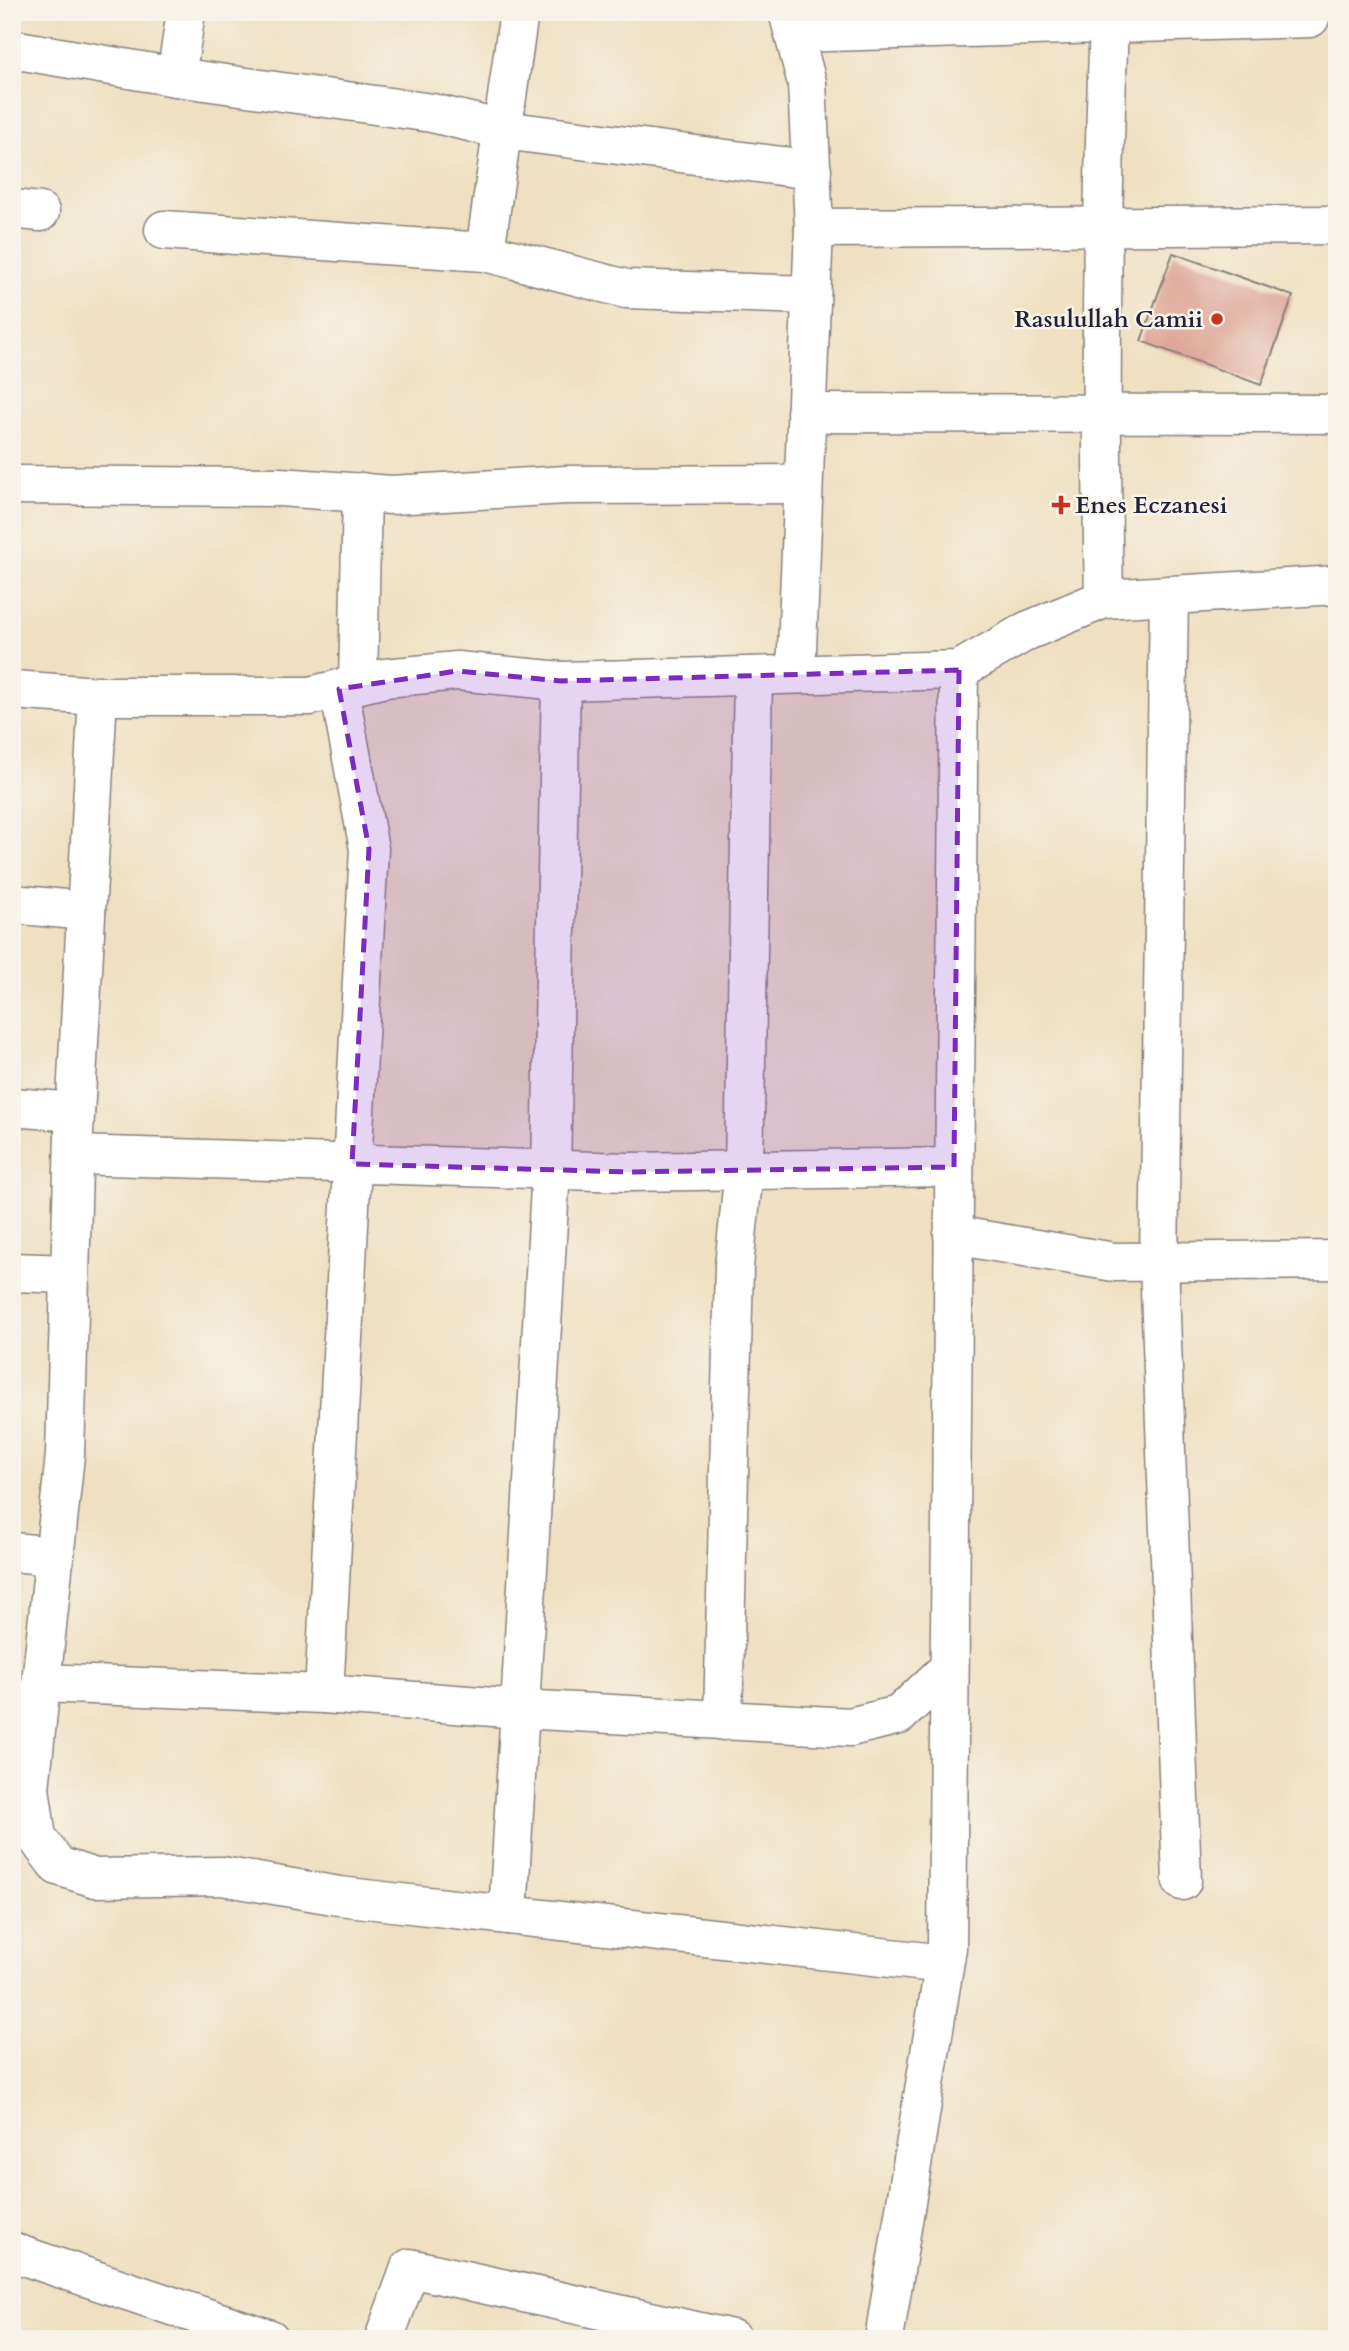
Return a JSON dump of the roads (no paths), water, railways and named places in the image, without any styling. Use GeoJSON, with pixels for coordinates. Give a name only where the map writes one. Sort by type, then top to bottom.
{"type":"FeatureCollection","features":[{"type":"Feature","properties":{"kind":"street"},"geometry":{"type":"LineString","coordinates":[[176,77],[186,12]]}},
{"type":"Feature","properties":{"kind":"street"},"geometry":{"type":"LineString","coordinates":[[485,252],[519,12]]}},
{"type":"Feature","properties":{"kind":"street"},"geometry":{"type":"LineString","coordinates":[[796,674],[814,228],[807,83],[791,23],[1109,24],[1310,18]]}},
{"type":"Feature","properties":{"kind":"street"},"geometry":{"type":"LineString","coordinates":[[1104,599],[1100,414],[1101,227],[1109,24]]}},
{"type":"Feature","properties":{"kind":"street"},"geometry":{"type":"LineString","coordinates":[[12,49],[176,77],[432,113],[503,130],[812,170]]}},
{"type":"Feature","properties":{"kind":"street"},"geometry":{"type":"LineString","coordinates":[[814,228],[1337,225]]}},
{"type":"Feature","properties":{"kind":"street"},"geometry":{"type":"LineString","coordinates":[[164,230],[485,252],[626,289],[811,295]]}},
{"type":"Feature","properties":{"kind":"street"},"geometry":{"type":"LineString","coordinates":[[806,413],[1337,414]]}},
{"type":"Feature","properties":{"kind":"street"},"geometry":{"type":"LineString","coordinates":[[12,485],[280,486],[392,495],[566,485],[803,484]]}},
{"type":"Feature","properties":{"kind":"street"},"geometry":{"type":"LineString","coordinates":[[324,1694],[369,849],[349,687],[362,492]]}},
{"type":"Feature","properties":{"kind":"street"},"geometry":{"type":"LineString","coordinates":[[12,690],[98,696],[310,696],[385,678],[457,671],[561,681],[959,670],[1027,631],[1104,599],[1337,585]]}},
{"type":"Feature","properties":{"kind":"street"},"geometry":{"type":"LineString","coordinates":[[1169,595],[1159,1262],[1182,1881]]}},
{"type":"Feature","properties":{"kind":"street"},"geometry":{"type":"LineString","coordinates":[[884,2339],[944,1964],[959,670]]}},
{"type":"Feature","properties":{"kind":"street"},"geometry":{"type":"LineString","coordinates":[[723,1721],[734,1266],[744,1170],[753,676]]}},
{"type":"Feature","properties":{"kind":"street"},"geometry":{"type":"LineString","coordinates":[[508,1915],[551,1170],[561,681]]}},
{"type":"Feature","properties":{"kind":"street"},"geometry":{"type":"LineString","coordinates":[[98,696],[75,1112],[65,1455],[41,1683],[21,1787],[37,1838],[58,1866],[95,1878],[222,1876],[339,1896],[944,1964]]}},
{"type":"Feature","properties":{"kind":"street"},"geometry":{"type":"LineString","coordinates":[[12,904],[86,911]]}},
{"type":"Feature","properties":{"kind":"street"},"geometry":{"type":"LineString","coordinates":[[12,1107],[75,1112]]}},
{"type":"Feature","properties":{"kind":"street"},"geometry":{"type":"LineString","coordinates":[[74,1155],[551,1170],[954,1167]]}},
{"type":"Feature","properties":{"kind":"street"},"geometry":{"type":"LineString","coordinates":[[953,1235],[1114,1262],[1337,1260]]}},
{"type":"Feature","properties":{"kind":"street"},"geometry":{"type":"LineString","coordinates":[[12,1272],[70,1274]]}},
{"type":"Feature","properties":{"kind":"street"},"geometry":{"type":"LineString","coordinates":[[12,1552],[55,1556]]}},
{"type":"Feature","properties":{"kind":"street"},"geometry":{"type":"LineString","coordinates":[[41,1683],[324,1694],[520,1709],[850,1727],[899,1715],[949,1668]]}},
{"type":"Feature","properties":{"kind":"street"},"geometry":{"type":"LineString","coordinates":[[12,2252],[270,2339]]}},
{"type":"Feature","properties":{"kind":"street"},"geometry":{"type":"LineString","coordinates":[[384,2339],[410,2268],[732,2339]]}},
{"type":"Feature","properties":{"kind":"place","name":"Rasulullah Camii"},"geometry":{"type":"Point","coordinates":[1217,319]}},
{"type":"Feature","properties":{"kind":"place","name":"Enes Eczanesi"},"geometry":{"type":"Point","coordinates":[1061,505]}}]}
